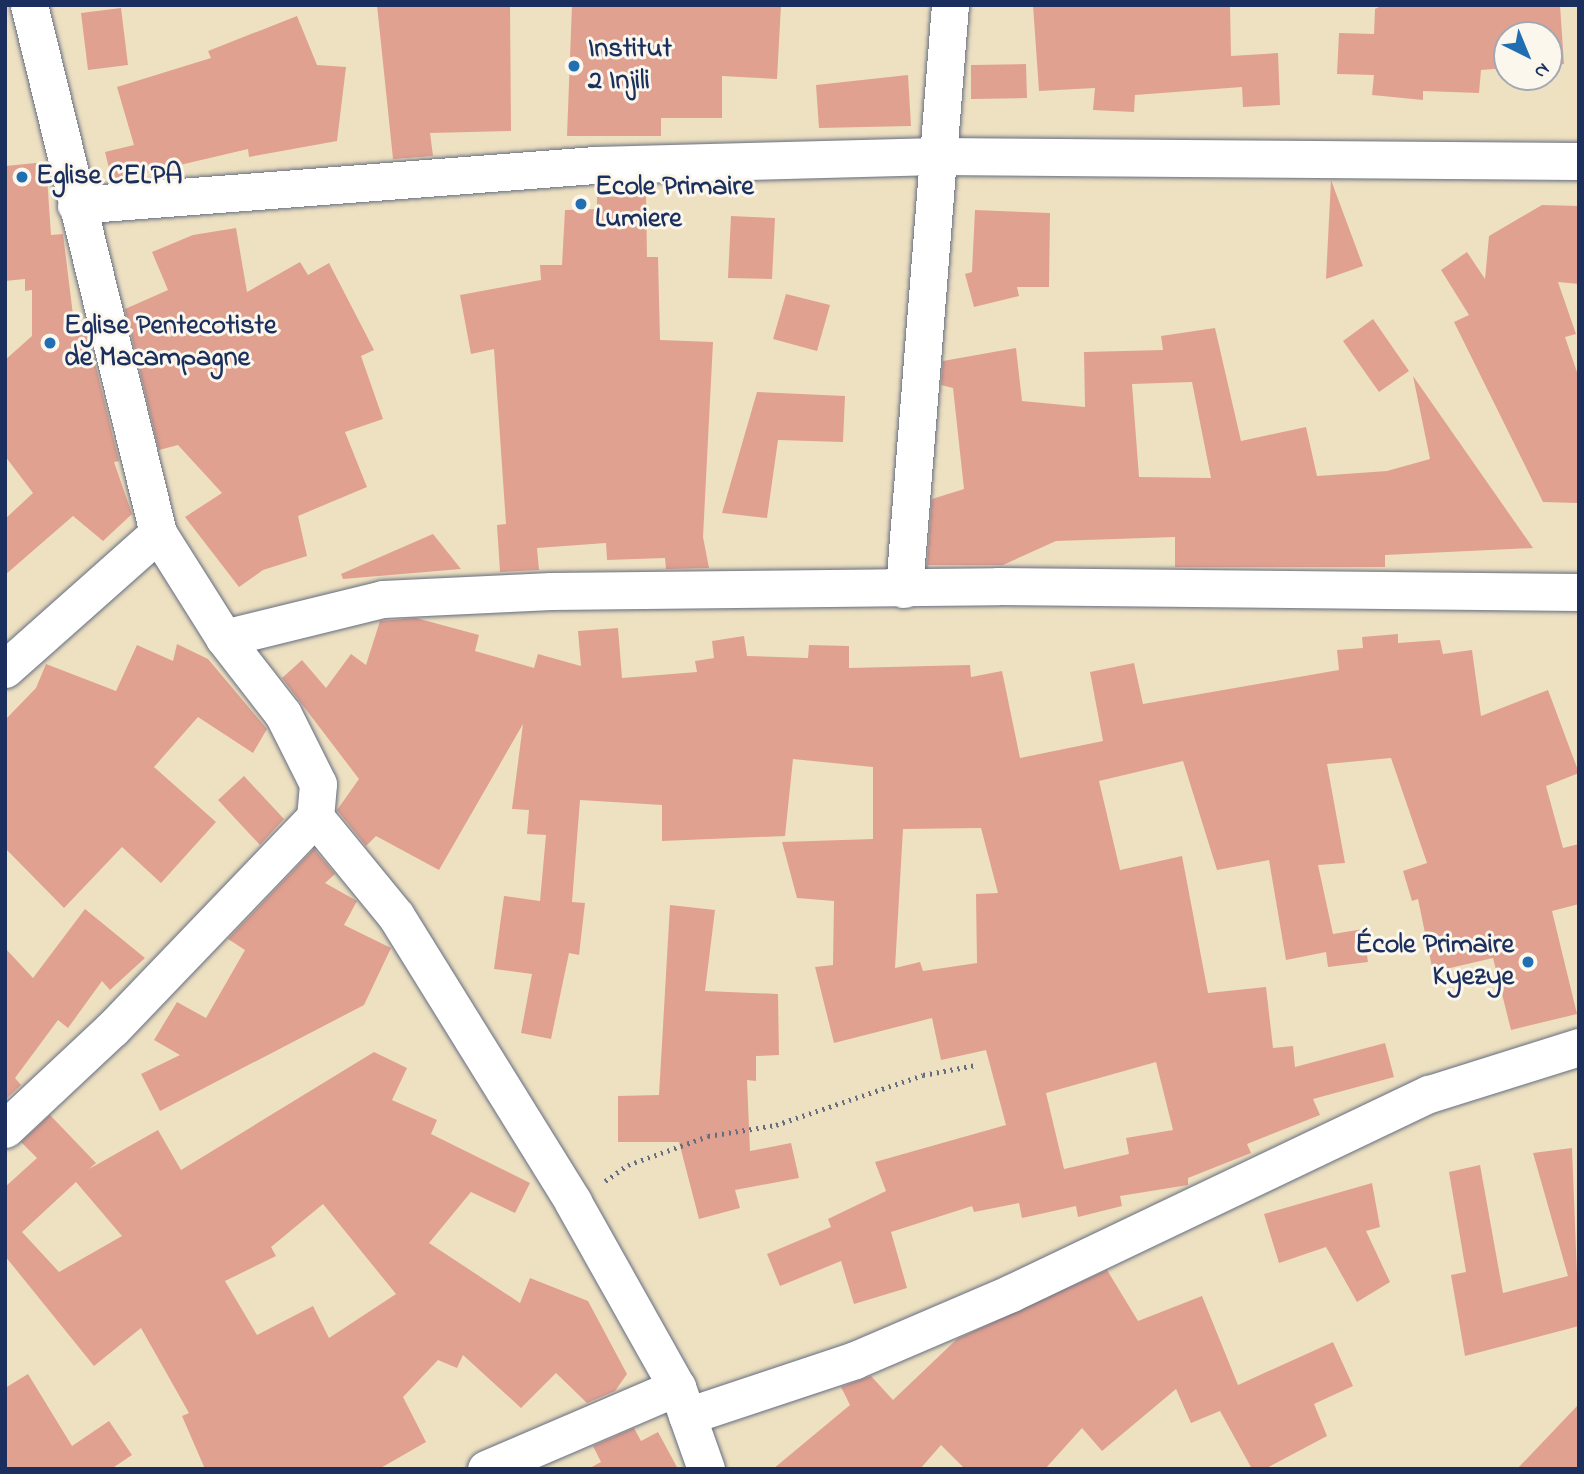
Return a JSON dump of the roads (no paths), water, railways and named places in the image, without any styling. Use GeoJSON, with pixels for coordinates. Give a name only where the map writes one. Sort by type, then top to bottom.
{"type":"FeatureCollection","features":[{"type":"Feature","properties":{"kind":"street"},"geometry":{"type":"LineString","coordinates":[[5,1129],[112,1029],[314,817],[318,783],[283,714],[224,638],[158,533],[29,5]]}},
{"type":"Feature","properties":{"kind":"street"},"geometry":{"type":"LineString","coordinates":[[904,589],[950,5]]}},
{"type":"Feature","properties":{"kind":"street"},"geometry":{"type":"LineString","coordinates":[[76,205],[526,169],[938,156],[1579,161]]}},
{"type":"Feature","properties":{"kind":"street"},"geometry":{"type":"LineString","coordinates":[[5,669],[158,533]]}},
{"type":"Feature","properties":{"kind":"street"},"geometry":{"type":"LineString","coordinates":[[224,638],[383,599],[904,589],[1579,592]]}},
{"type":"Feature","properties":{"kind":"street"},"geometry":{"type":"LineString","coordinates":[[314,817],[396,916],[573,1202],[682,1402],[706,1469]]}},
{"type":"Feature","properties":{"kind":"street"},"geometry":{"type":"LineString","coordinates":[[486,1469],[682,1402],[855,1360],[1011,1293],[1429,1094],[1579,1047]]}},
{"type":"Feature","properties":{"kind":"place","name":"Institut 2 Injili"},"geometry":{"type":"Point","coordinates":[574,66]}},
{"type":"Feature","properties":{"kind":"place","name":"Eglise CELPA"},"geometry":{"type":"Point","coordinates":[22,177]}},
{"type":"Feature","properties":{"kind":"place","name":"Ecole Primaire Lumiere"},"geometry":{"type":"Point","coordinates":[581,204]}},
{"type":"Feature","properties":{"kind":"place","name":"Eglise Pentecotiste de Macampagne"},"geometry":{"type":"Point","coordinates":[50,343]}},
{"type":"Feature","properties":{"kind":"place","name":"École Primaire Kyezye"},"geometry":{"type":"Point","coordinates":[1528,962]}}]}
